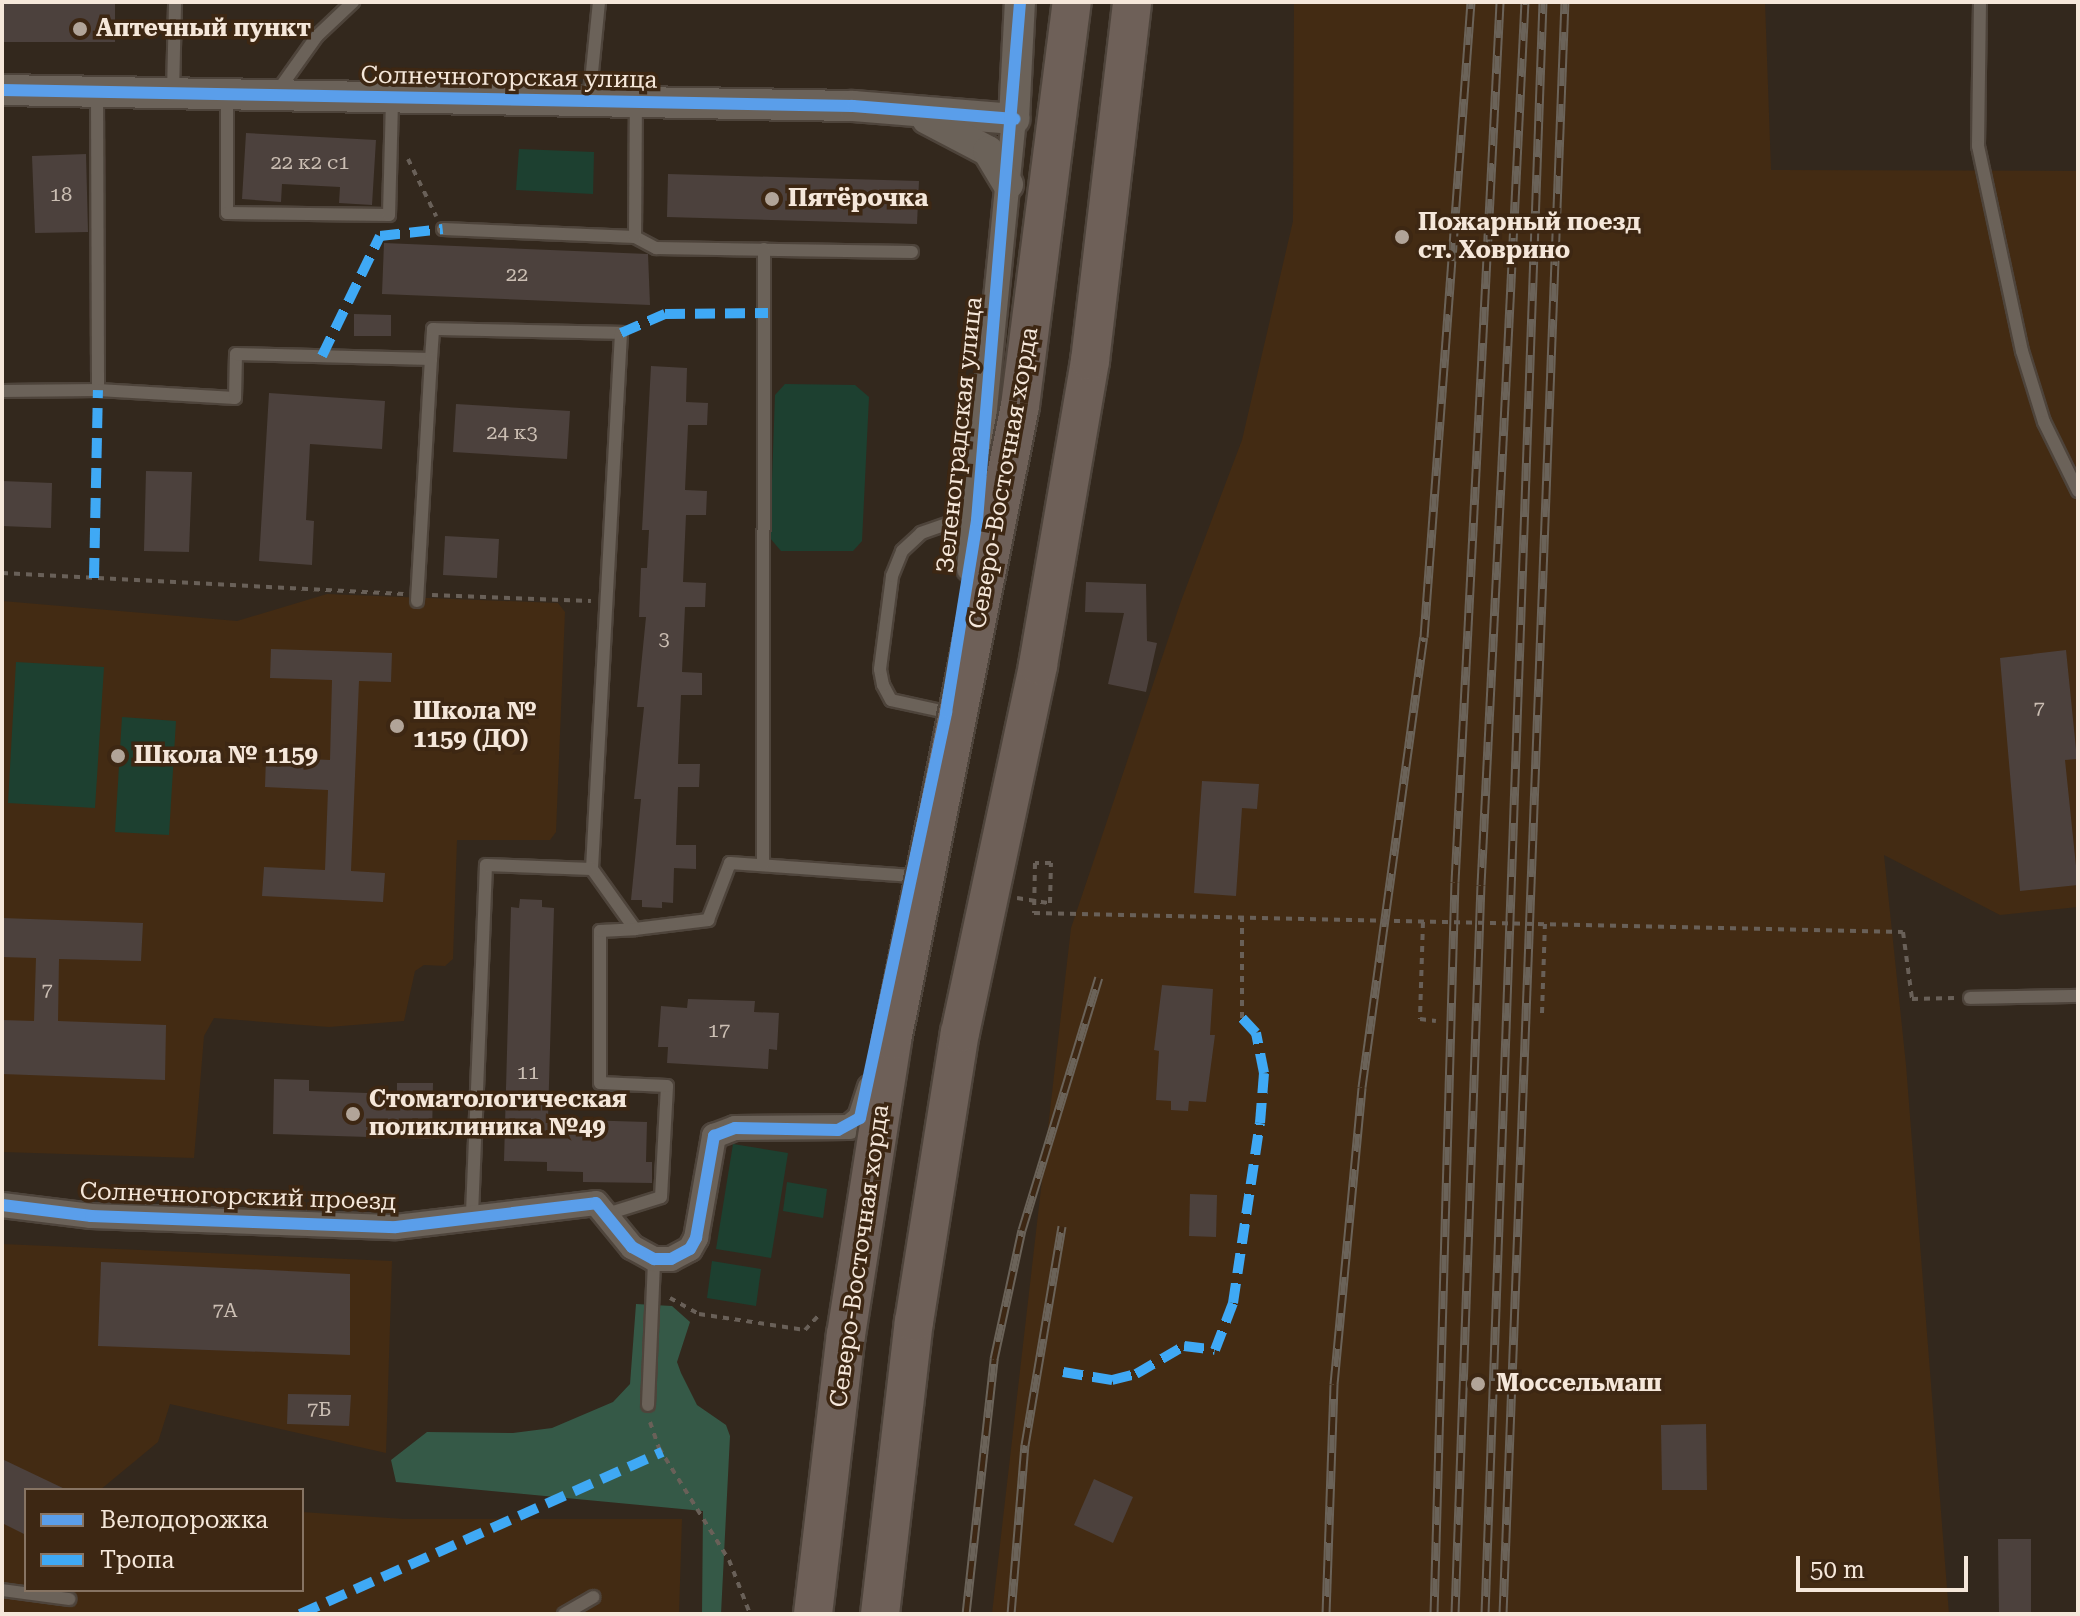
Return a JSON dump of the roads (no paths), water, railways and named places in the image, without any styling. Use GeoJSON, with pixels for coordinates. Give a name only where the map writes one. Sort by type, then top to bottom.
{"type":"FeatureCollection","features":[{"type":"Feature","properties":{"kind":"main road","name":"Северо-Восточная хорда"},"geometry":{"type":"LineString","coordinates":[[813,1614],[846,1335],[892,1040],[1020,406],[1072,2]]}},
{"type":"Feature","properties":{"kind":"main road"},"geometry":{"type":"LineString","coordinates":[[880,1614],[914,1322],[960,1033],[1038,665],[1090,361],[1132,2]]}},
{"type":"Feature","properties":{"kind":"street","name":"Зеленоградская улица"},"geometry":{"type":"LineString","coordinates":[[914,872],[946,712],[977,520],[1014,119],[1020,2]]}},
{"type":"Feature","properties":{"kind":"street","name":"Солнечногорская улица"},"geometry":{"type":"LineString","coordinates":[[2,90],[275,95],[392,111],[636,103],[911,111],[1014,119]]}},
{"type":"Feature","properties":{"kind":"street"},"geometry":{"type":"LineString","coordinates":[[911,111],[988,151],[1008,184]]}},
{"type":"Feature","properties":{"kind":"street"},"geometry":{"type":"LineString","coordinates":[[610,1213],[632,1247],[654,1259],[681,1254],[696,1238],[714,1136],[735,1128],[838,1130],[860,1118],[914,872]]}},
{"type":"Feature","properties":{"kind":"street","name":"Солнечногорский проезд"},"geometry":{"type":"LineString","coordinates":[[2,1205],[91,1216],[396,1227],[472,1214],[596,1203],[610,1213]]}},
{"type":"Feature","properties":{"kind":"lane"},"geometry":{"type":"LineString","coordinates":[[173,93],[175,2]]}},
{"type":"Feature","properties":{"kind":"lane"},"geometry":{"type":"LineString","coordinates":[[275,95],[317,36],[353,2]]}},
{"type":"Feature","properties":{"kind":"lane"},"geometry":{"type":"LineString","coordinates":[[589,103],[599,2]]}},
{"type":"Feature","properties":{"kind":"lane"},"geometry":{"type":"LineString","coordinates":[[1980,2],[1978,146],[2022,351],[2044,422],[2078,491]]}},
{"type":"Feature","properties":{"kind":"lane"},"geometry":{"type":"LineString","coordinates":[[97,91],[98,390]]}},
{"type":"Feature","properties":{"kind":"lane"},"geometry":{"type":"LineString","coordinates":[[227,95],[227,213],[389,215],[392,111]]}},
{"type":"Feature","properties":{"kind":"lane"},"geometry":{"type":"LineString","coordinates":[[635,237],[636,103]]}},
{"type":"Feature","properties":{"kind":"lane"},"geometry":{"type":"LineString","coordinates":[[443,229],[635,237],[656,248],[912,252]]}},
{"type":"Feature","properties":{"kind":"lane"},"geometry":{"type":"LineString","coordinates":[[763,864],[764,249]]}},
{"type":"Feature","properties":{"kind":"lane"},"geometry":{"type":"LineString","coordinates":[[417,598],[433,329],[621,333],[592,869],[635,929]]}},
{"type":"Feature","properties":{"kind":"lane"},"geometry":{"type":"LineString","coordinates":[[2,391],[98,390],[235,398],[236,354],[431,359]]}},
{"type":"Feature","properties":{"kind":"lane"},"geometry":{"type":"LineString","coordinates":[[946,712],[891,700],[883,685],[892,576],[902,551],[921,533],[967,517],[977,520]]}},
{"type":"Feature","properties":{"kind":"lane"},"geometry":{"type":"LineString","coordinates":[[610,1213],[661,1197],[667,1086],[600,1083],[600,931],[708,920],[730,863],[914,872]]}},
{"type":"Feature","properties":{"kind":"lane"},"geometry":{"type":"LineString","coordinates":[[472,1214],[486,865],[592,869]]}},
{"type":"Feature","properties":{"kind":"lane"},"geometry":{"type":"LineString","coordinates":[[1970,998],[2078,996]]}},
{"type":"Feature","properties":{"kind":"lane"},"geometry":{"type":"LineString","coordinates":[[648,1411],[654,1259]]}},
{"type":"Feature","properties":{"kind":"lane"},"geometry":{"type":"LineString","coordinates":[[2,1590],[69,1599]]}},
{"type":"Feature","properties":{"kind":"lane"},"geometry":{"type":"LineString","coordinates":[[564,1614],[594,1597]]}},
{"type":"Feature","properties":{"kind":"railway"},"geometry":{"type":"LineString","coordinates":[[1326,1614],[1334,1384],[1362,1087],[1424,637],[1471,2]]}},
{"type":"Feature","properties":{"kind":"railway"},"geometry":{"type":"LineString","coordinates":[[1434,1614],[1455,882],[1500,2]]}},
{"type":"Feature","properties":{"kind":"railway"},"geometry":{"type":"LineString","coordinates":[[1455,1614],[1481,885],[1525,2]]}},
{"type":"Feature","properties":{"kind":"railway"},"geometry":{"type":"LineString","coordinates":[[1485,1614],[1543,2]]}},
{"type":"Feature","properties":{"kind":"railway"},"geometry":{"type":"LineString","coordinates":[[1503,1614],[1565,2]]}},
{"type":"Feature","properties":{"kind":"railway"},"geometry":{"type":"LineString","coordinates":[[966,1614],[994,1359],[1022,1230],[1099,977]]}},
{"type":"Feature","properties":{"kind":"railway"},"geometry":{"type":"LineString","coordinates":[[1011,1614],[1025,1445],[1062,1226]]}},
{"type":"Feature","properties":{"kind":"place","name":"Аптечный пункт"},"geometry":{"type":"Point","coordinates":[80,29]}},
{"type":"Feature","properties":{"kind":"place","name":"Пятёрочка"},"geometry":{"type":"Point","coordinates":[772,199]}},
{"type":"Feature","properties":{"kind":"place","name":"Пожарный поезд ст. Ховрино"},"geometry":{"type":"Point","coordinates":[1402,237]}},
{"type":"Feature","properties":{"kind":"place","name":"Школа № 1159 (ДО)"},"geometry":{"type":"Point","coordinates":[397,726]}},
{"type":"Feature","properties":{"kind":"place","name":"Школа № 1159"},"geometry":{"type":"Point","coordinates":[118,756]}},
{"type":"Feature","properties":{"kind":"place","name":"Стоматологическая поликлиника №49"},"geometry":{"type":"Point","coordinates":[353,1114]}},
{"type":"Feature","properties":{"kind":"place","name":"Моссельмаш"},"geometry":{"type":"Point","coordinates":[1478,1384]}}]}
